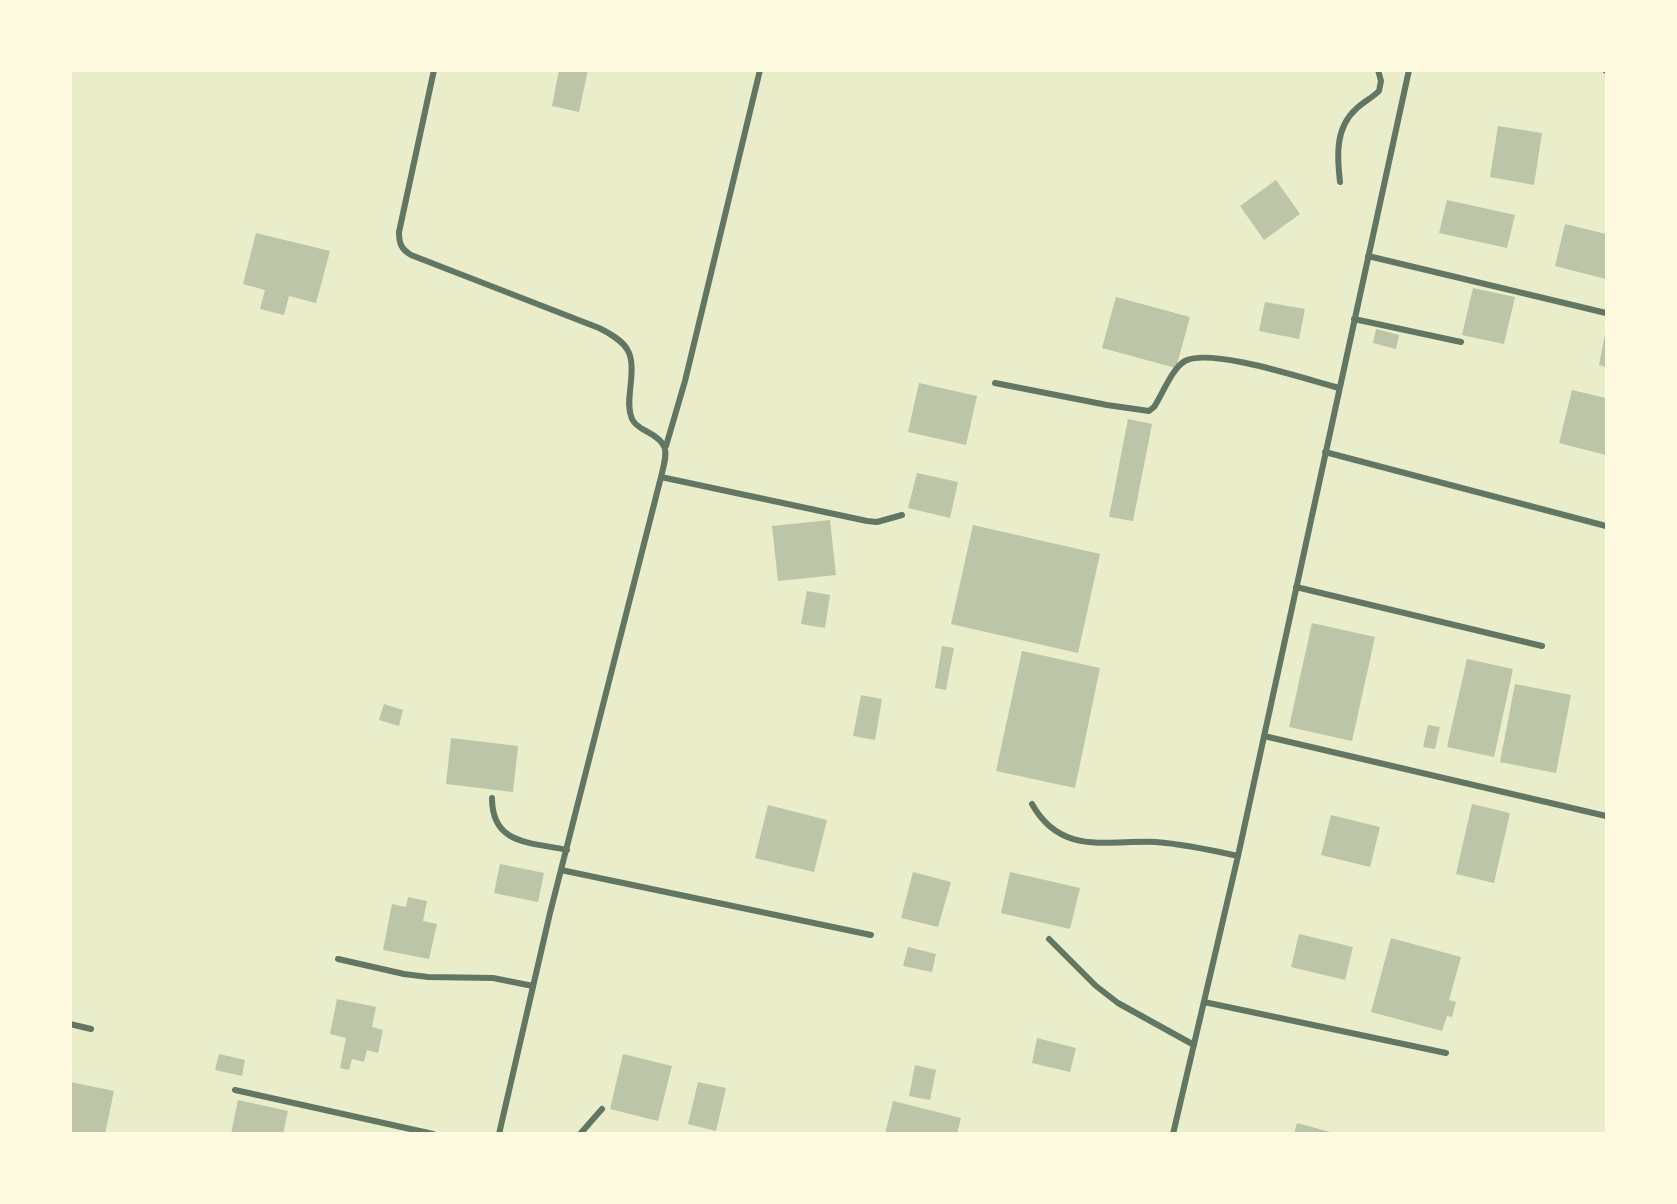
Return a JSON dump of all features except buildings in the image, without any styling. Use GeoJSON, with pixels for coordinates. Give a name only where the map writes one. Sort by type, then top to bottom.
{"type":"FeatureCollection","features":[{"type":"Feature","properties":{"kind":"street"},"geometry":{"type":"LineString","coordinates":[[434,70],[399,232],[399,242],[403,250],[599,328],[616,337],[626,346],[632,357],[629,399],[632,418],[640,428],[658,437],[666,449]]}},
{"type":"Feature","properties":{"kind":"street"},"geometry":{"type":"LineString","coordinates":[[499,1134],[561,870],[662,477],[666,449],[685,381],[760,70]]}},
{"type":"Feature","properties":{"kind":"street"},"geometry":{"type":"LineString","coordinates":[[1340,182],[1337,157],[1342,129],[1357,108],[1379,91],[1381,81],[1378,70]]}},
{"type":"Feature","properties":{"kind":"street"},"geometry":{"type":"LineString","coordinates":[[1173,1134],[1238,856],[1409,70]]}},
{"type":"Feature","properties":{"kind":"street"},"geometry":{"type":"LineString","coordinates":[[1368,256],[1606,313]]}},
{"type":"Feature","properties":{"kind":"street"},"geometry":{"type":"LineString","coordinates":[[1354,319],[1461,342]]}},
{"type":"Feature","properties":{"kind":"street"},"geometry":{"type":"LineString","coordinates":[[995,383],[1149,411],[1174,372],[1184,361],[1199,357],[1252,365],[1339,388]]}},
{"type":"Feature","properties":{"kind":"street"},"geometry":{"type":"LineString","coordinates":[[1325,452],[1606,526]]}},
{"type":"Feature","properties":{"kind":"street"},"geometry":{"type":"LineString","coordinates":[[662,477],[867,521],[877,522],[902,515]]}},
{"type":"Feature","properties":{"kind":"street"},"geometry":{"type":"LineString","coordinates":[[1296,587],[1542,646]]}},
{"type":"Feature","properties":{"kind":"street"},"geometry":{"type":"LineString","coordinates":[[1264,736],[1606,816]]}},
{"type":"Feature","properties":{"kind":"street"},"geometry":{"type":"LineString","coordinates":[[492,798],[494,820],[501,831],[522,841],[567,850]]}},
{"type":"Feature","properties":{"kind":"street"},"geometry":{"type":"LineString","coordinates":[[1032,804],[1047,825],[1064,836],[1106,844],[1154,842],[1176,844],[1238,856]]}},
{"type":"Feature","properties":{"kind":"street"},"geometry":{"type":"LineString","coordinates":[[561,870],[871,935]]}},
{"type":"Feature","properties":{"kind":"street"},"geometry":{"type":"LineString","coordinates":[[1049,939],[1096,986],[1118,1003],[1194,1045]]}},
{"type":"Feature","properties":{"kind":"street"},"geometry":{"type":"LineString","coordinates":[[338,959],[404,974],[428,977],[494,978],[533,986]]}},
{"type":"Feature","properties":{"kind":"street"},"geometry":{"type":"LineString","coordinates":[[1204,1002],[1446,1053]]}},
{"type":"Feature","properties":{"kind":"street"},"geometry":{"type":"LineString","coordinates":[[70,1024],[91,1029]]}},
{"type":"Feature","properties":{"kind":"street"},"geometry":{"type":"LineString","coordinates":[[235,1090],[433,1134]]}},
{"type":"Feature","properties":{"kind":"street"},"geometry":{"type":"LineString","coordinates":[[580,1134],[602,1109]]}}]}
